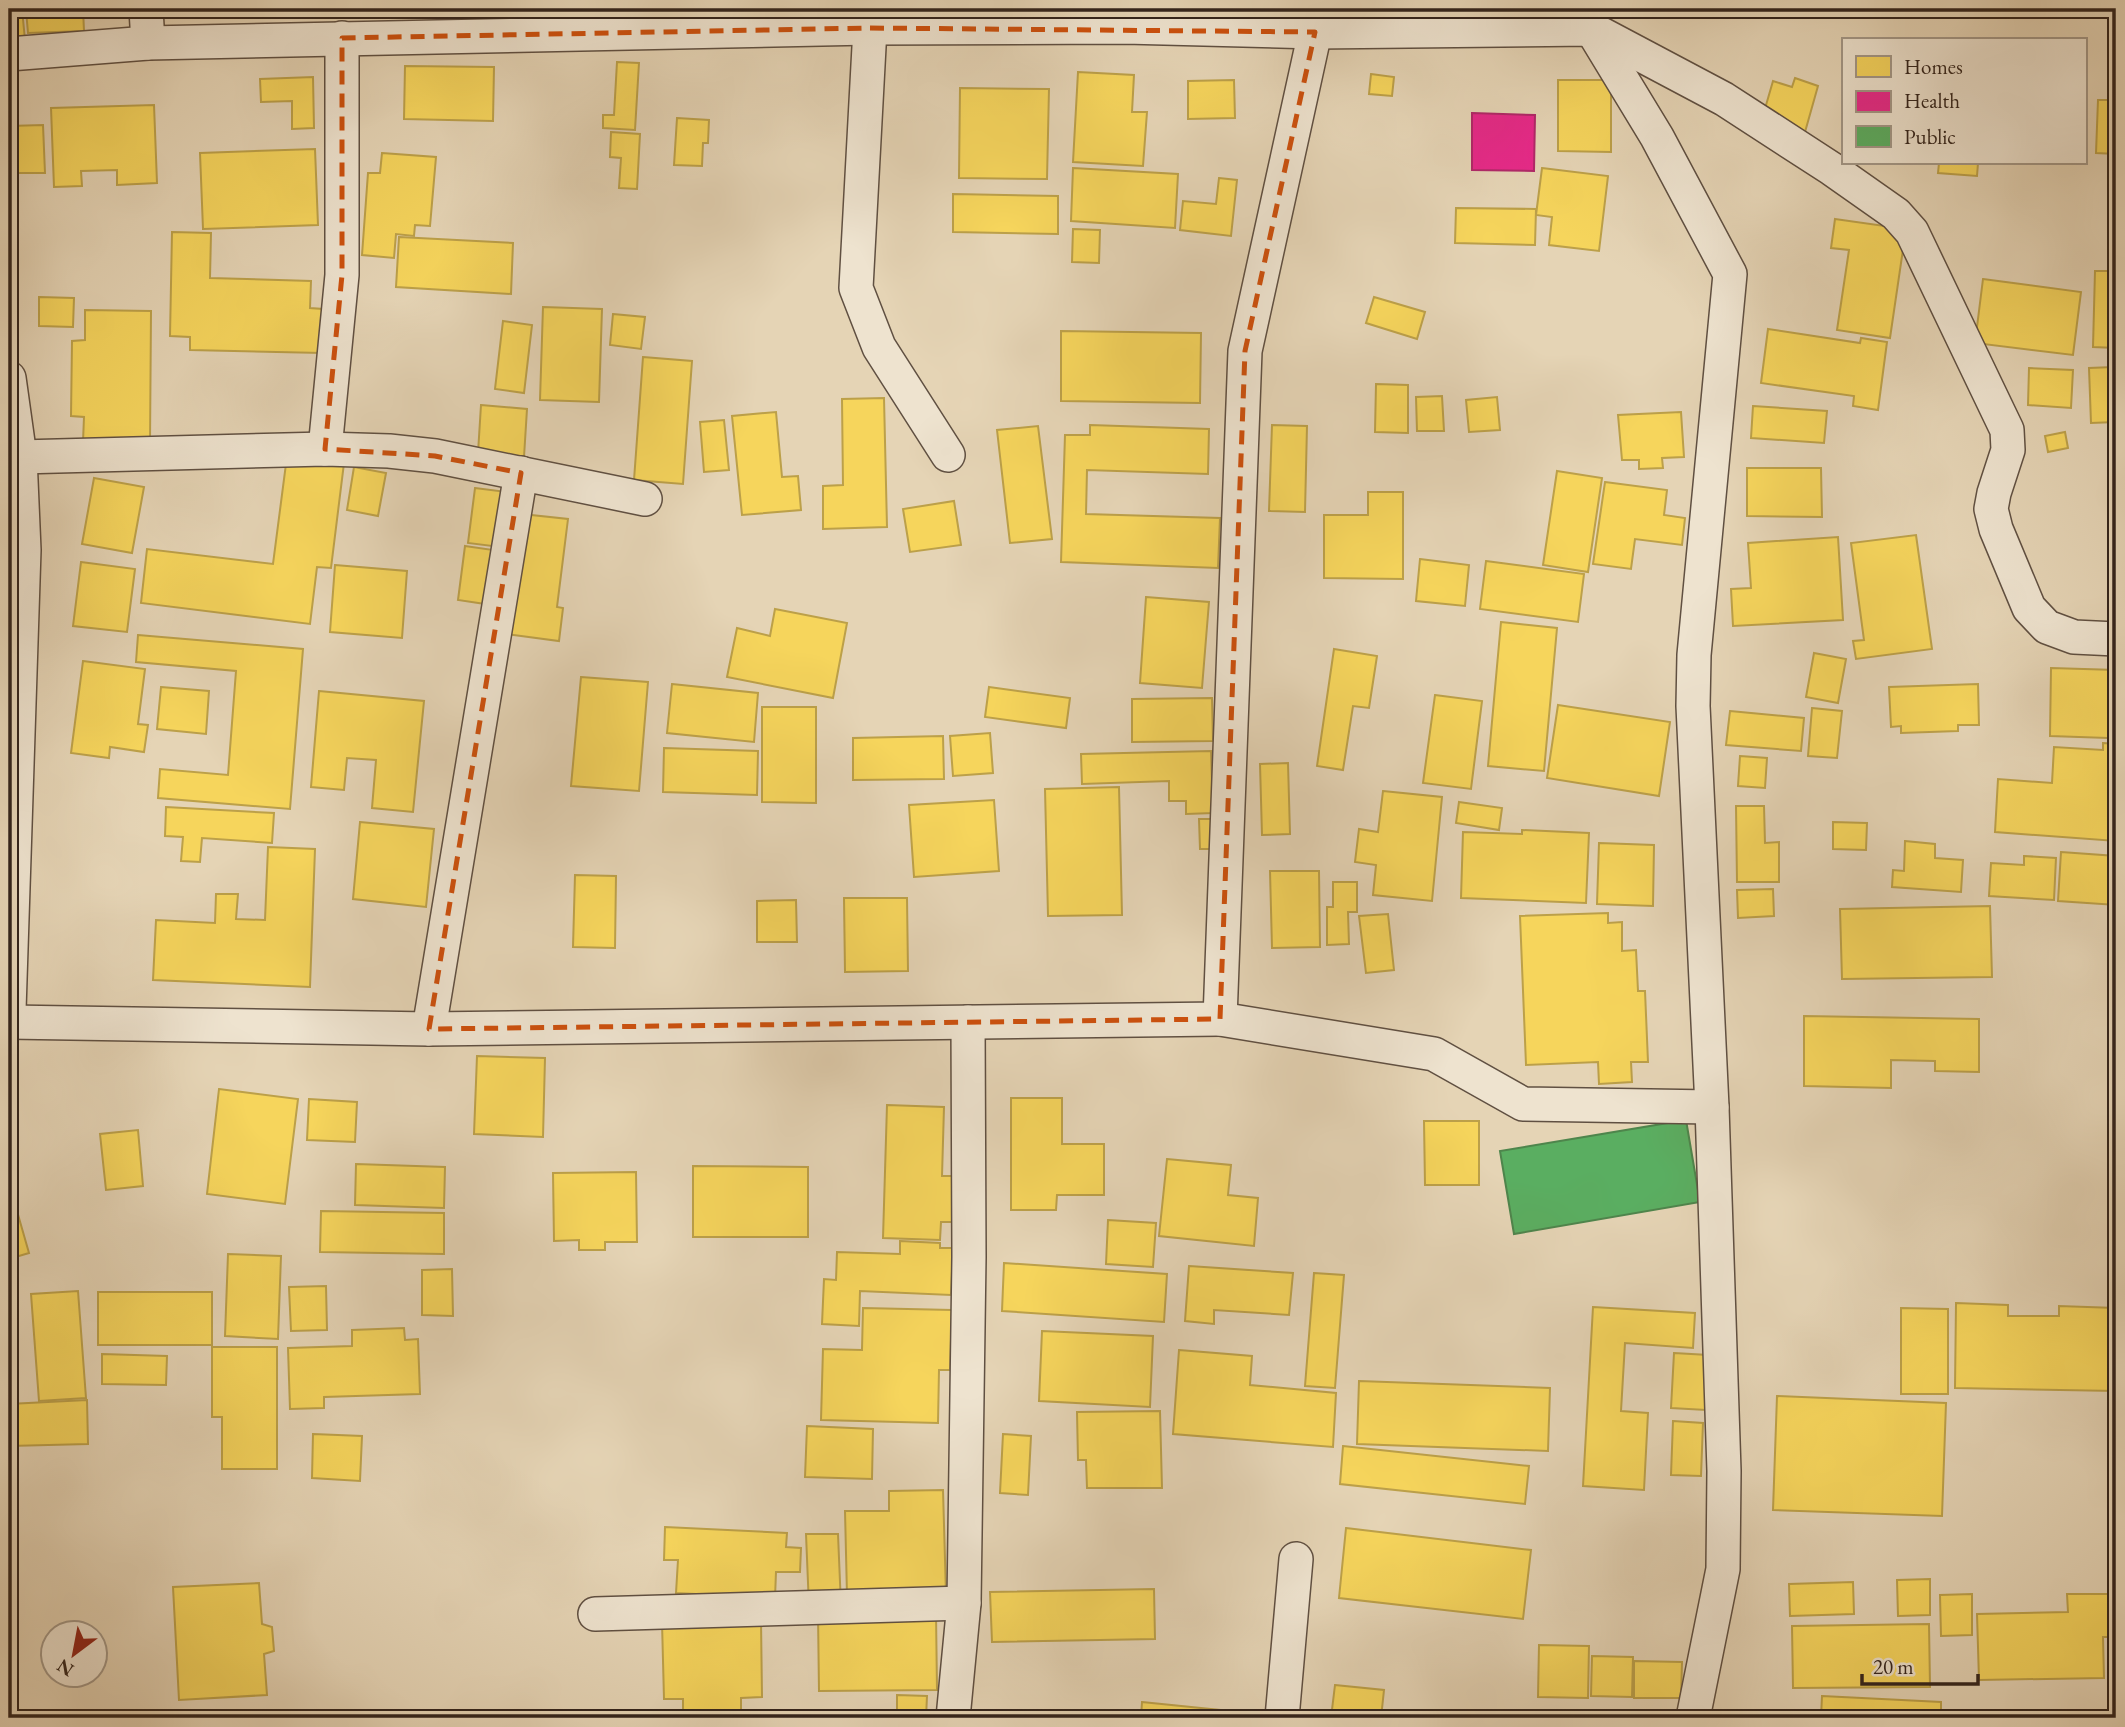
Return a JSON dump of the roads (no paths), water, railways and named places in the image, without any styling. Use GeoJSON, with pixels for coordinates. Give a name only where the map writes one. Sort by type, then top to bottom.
{"type":"FeatureCollection","features":[{"type":"Feature","properties":{"kind":"street"},"geometry":{"type":"LineString","coordinates":[[146,9],[148,43]]}},
{"type":"Feature","properties":{"kind":"street"},"geometry":{"type":"LineString","coordinates":[[9,54],[148,43],[870,28],[1125,18],[1315,32],[1593,19],[1724,99],[1853,184],[1896,214],[1912,232],[2007,430],[2008,450],[1992,509],[1996,529],[2029,608],[2047,626],[2074,638],[2116,639]]}},
{"type":"Feature","properties":{"kind":"street"},"geometry":{"type":"LineString","coordinates":[[1593,19],[1730,274],[1700,579],[1693,706],[1712,1107],[1724,1471],[1723,1569],[1693,1718]]}},
{"type":"Feature","properties":{"kind":"street"},"geometry":{"type":"LineString","coordinates":[[870,28],[856,288],[878,347],[948,455]]}},
{"type":"Feature","properties":{"kind":"street"},"geometry":{"type":"LineString","coordinates":[[1220,1019],[1245,351],[1315,32]]}},
{"type":"Feature","properties":{"kind":"street"},"geometry":{"type":"LineString","coordinates":[[325,449],[342,275],[342,38]]}},
{"type":"Feature","properties":{"kind":"street"},"geometry":{"type":"LineString","coordinates":[[9,378],[20,457],[24,550],[9,1010]]}},
{"type":"Feature","properties":{"kind":"street"},"geometry":{"type":"LineString","coordinates":[[20,457],[325,449],[388,451],[424,455],[645,499]]}},
{"type":"Feature","properties":{"kind":"street"},"geometry":{"type":"LineString","coordinates":[[429,1029],[520,473]]}},
{"type":"Feature","properties":{"kind":"street"},"geometry":{"type":"LineString","coordinates":[[9,1022],[429,1029],[1220,1019],[1434,1054],[1523,1104],[1712,1107]]}},
{"type":"Feature","properties":{"kind":"street"},"geometry":{"type":"LineString","coordinates":[[953,1718],[964,1603],[969,1257],[968,1022]]}},
{"type":"Feature","properties":{"kind":"street"},"geometry":{"type":"LineString","coordinates":[[1282,1718],[1296,1559]]}},
{"type":"Feature","properties":{"kind":"street"},"geometry":{"type":"LineString","coordinates":[[595,1614],[964,1603]]}}]}
